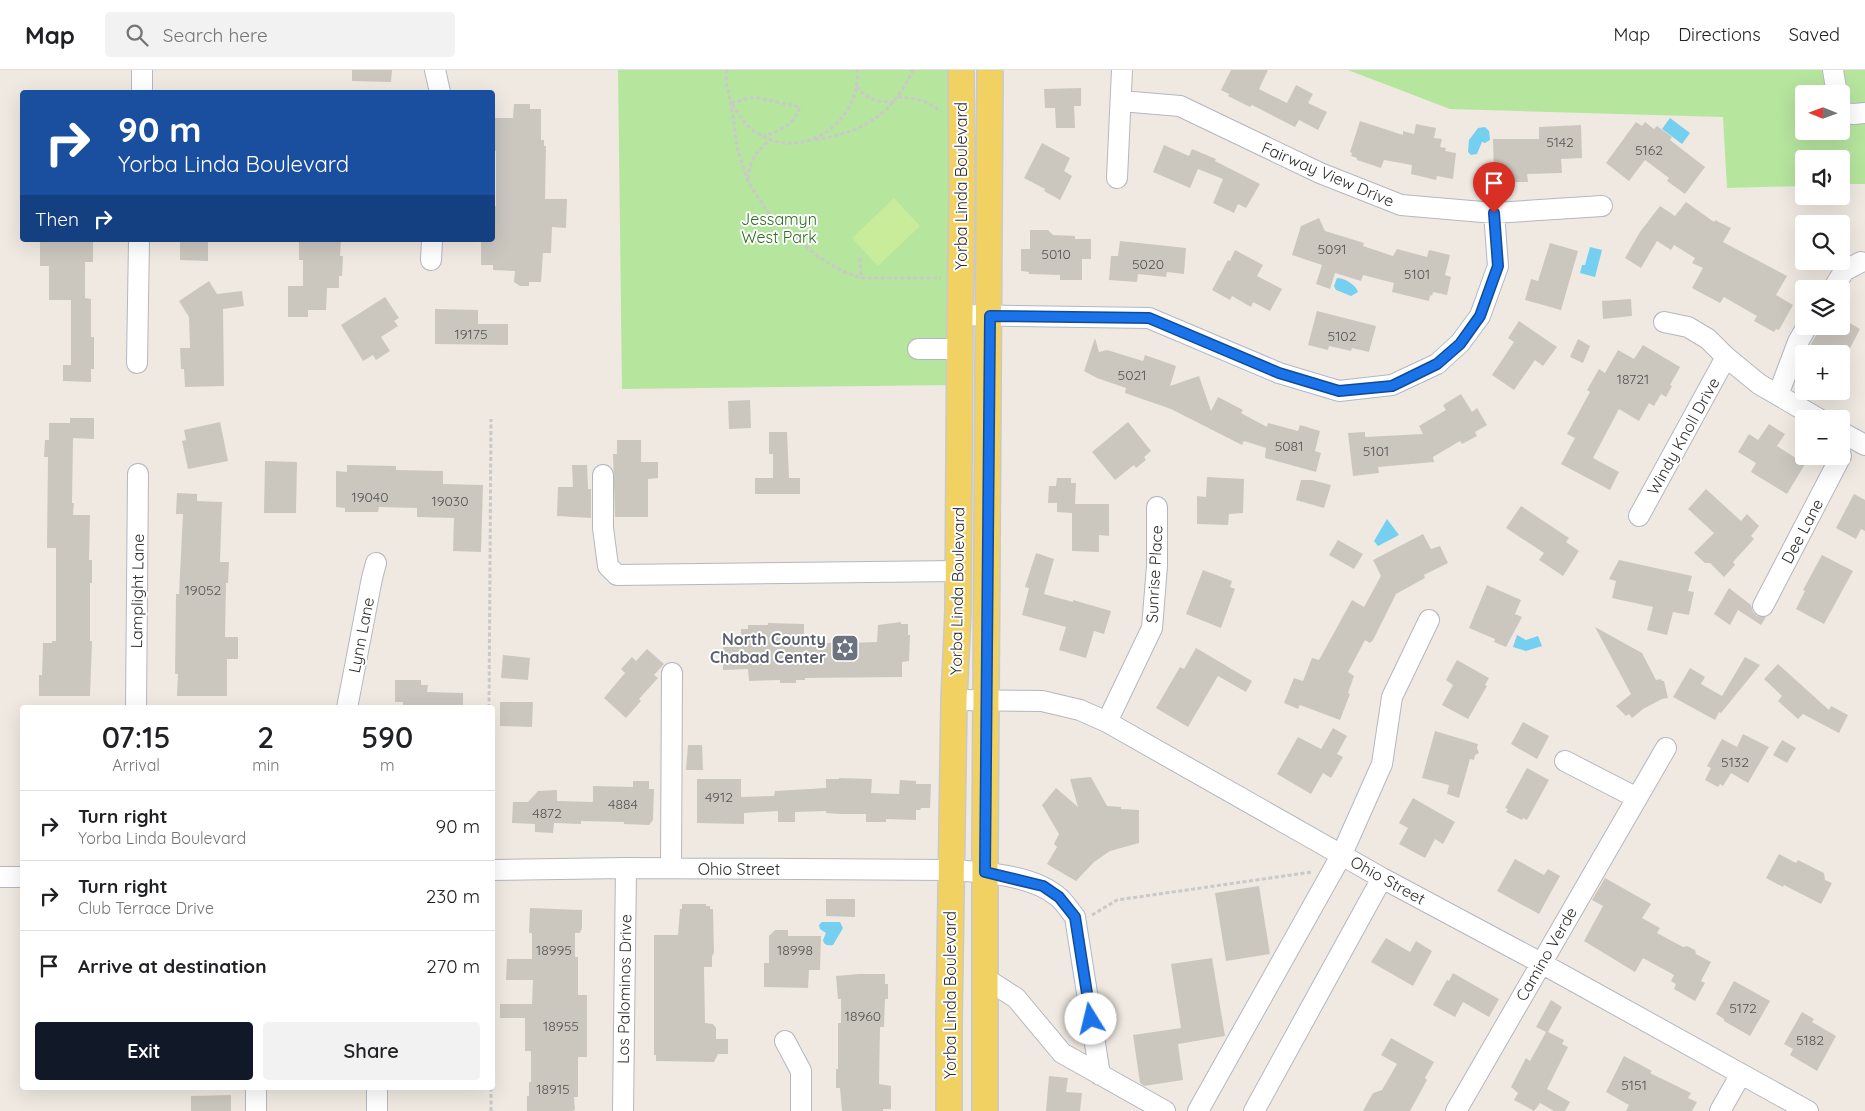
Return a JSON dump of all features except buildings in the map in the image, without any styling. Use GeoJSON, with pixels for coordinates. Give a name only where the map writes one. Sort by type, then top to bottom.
{"type":"FeatureCollection","features":[{"type":"Feature","properties":{"kind":"main road","name":"Yorba Linda Boulevard"},"geometry":{"type":"LineString","coordinates":[[949,1111],[951,870],[958,572],[962,194],[961,70]]}},
{"type":"Feature","properties":{"kind":"main road","name":"Yorba Linda Boulevard"},"geometry":{"type":"LineString","coordinates":[[985,1111],[990,70]]}},
{"type":"Feature","properties":{"kind":"street"},"geometry":{"type":"LineString","coordinates":[[142,70],[142,90]]}},
{"type":"Feature","properties":{"kind":"street"},"geometry":{"type":"LineString","coordinates":[[435,70],[440,90]]}},
{"type":"Feature","properties":{"kind":"street"},"geometry":{"type":"LineString","coordinates":[[1117,178],[1122,70]]}},
{"type":"Feature","properties":{"kind":"street"},"geometry":{"type":"LineString","coordinates":[[1833,70],[1836,85]]}},
{"type":"Feature","properties":{"kind":"street","name":"Fairway View Drive"},"geometry":{"type":"LineString","coordinates":[[1121,101],[1180,106],[1320,174],[1401,205],[1494,213],[1602,206]]}},
{"type":"Feature","properties":{"kind":"street"},"geometry":{"type":"LineString","coordinates":[[1850,113],[1865,113]]}},
{"type":"Feature","properties":{"kind":"street"},"geometry":{"type":"LineString","coordinates":[[960,315],[1149,318],[1279,373],[1339,391],[1392,386],[1437,364],[1460,344],[1480,316],[1498,266],[1494,213]]}},
{"type":"Feature","properties":{"kind":"street"},"geometry":{"type":"LineString","coordinates":[[137,363],[139,242]]}},
{"type":"Feature","properties":{"kind":"street"},"geometry":{"type":"LineString","coordinates":[[431,260],[432,242]]}},
{"type":"Feature","properties":{"kind":"street"},"geometry":{"type":"LineString","coordinates":[[1838,280],[1844,271],[1861,262]]}},
{"type":"Feature","properties":{"kind":"street"},"geometry":{"type":"LineString","coordinates":[[1664,322],[1688,327],[1708,338],[1726,357],[1759,384],[1804,410]]}},
{"type":"Feature","properties":{"kind":"street"},"geometry":{"type":"LineString","coordinates":[[1778,395],[1802,335]]}},
{"type":"Feature","properties":{"kind":"street"},"geometry":{"type":"LineString","coordinates":[[918,349],[960,349]]}},
{"type":"Feature","properties":{"kind":"street","name":"Windy Knoll Drive"},"geometry":{"type":"LineString","coordinates":[[1639,516],[1726,357]]}},
{"type":"Feature","properties":{"kind":"street","name":"Dee Lane"},"geometry":{"type":"LineString","coordinates":[[1762,606],[1836,465]]}},
{"type":"Feature","properties":{"kind":"street","name":"Lamplight Lane"},"geometry":{"type":"LineString","coordinates":[[136,705],[138,474]]}},
{"type":"Feature","properties":{"kind":"street"},"geometry":{"type":"LineString","coordinates":[[602,475],[603,528],[608,566],[617,575],[958,572]]}},
{"type":"Feature","properties":{"kind":"street","name":"Sunrise Place"},"geometry":{"type":"LineString","coordinates":[[1107,722],[1152,628],[1156,566],[1156,507]]}},
{"type":"Feature","properties":{"kind":"street","name":"Lynn Lane"},"geometry":{"type":"LineString","coordinates":[[348,705],[376,563]]}},
{"type":"Feature","properties":{"kind":"street"},"geometry":{"type":"LineString","coordinates":[[1198,1111],[1338,861],[1382,764],[1392,697],[1429,620]]}},
{"type":"Feature","properties":{"kind":"street"},"geometry":{"type":"LineString","coordinates":[[671,868],[672,673]]}},
{"type":"Feature","properties":{"kind":"street","name":"Ohio Street"},"geometry":{"type":"LineString","coordinates":[[954,700],[1042,701],[1080,710],[1107,722],[1338,861],[1382,878],[1808,1111]]}},
{"type":"Feature","properties":{"kind":"street","name":"Camino Verde"},"geometry":{"type":"LineString","coordinates":[[1456,1111],[1666,748]]}},
{"type":"Feature","properties":{"kind":"street"},"geometry":{"type":"LineString","coordinates":[[1565,761],[1637,798]]}},
{"type":"Feature","properties":{"kind":"street","name":"Los Palominos Drive"},"geometry":{"type":"LineString","coordinates":[[623,1111],[626,868]]}},
{"type":"Feature","properties":{"kind":"street","name":"Ohio Street"},"geometry":{"type":"LineString","coordinates":[[495,870],[671,868],[951,870],[985,872],[1043,886],[1059,897],[1075,917],[1077,925]]}},
{"type":"Feature","properties":{"kind":"street"},"geometry":{"type":"LineString","coordinates":[[0,877],[20,877]]}},
{"type":"Feature","properties":{"kind":"street"},"geometry":{"type":"LineString","coordinates":[[1254,1111],[1382,878]]}},
{"type":"Feature","properties":{"kind":"street"},"geometry":{"type":"LineString","coordinates":[[1077,925],[1100,1075]]}},
{"type":"Feature","properties":{"kind":"street"},"geometry":{"type":"LineString","coordinates":[[985,978],[1016,998],[1062,1053],[1165,1111]]}},
{"type":"Feature","properties":{"kind":"street"},"geometry":{"type":"LineString","coordinates":[[785,1041],[801,1071],[801,1111]]}},
{"type":"Feature","properties":{"kind":"street"},"geometry":{"type":"LineString","coordinates":[[1720,1111],[1741,1074]]}},
{"type":"Feature","properties":{"kind":"street"},"geometry":{"type":"LineString","coordinates":[[256,1090],[256,1111]]}},
{"type":"Feature","properties":{"kind":"street"},"geometry":{"type":"LineString","coordinates":[[377,1090],[377,1111]]}},
{"type":"Feature","properties":{"kind":"path"},"geometry":{"type":"LineString","coordinates":[[728,70],[726,82],[737,147],[748,182],[770,215],[792,236],[817,256],[842,271],[860,278],[939,279],[960,276]]}},
{"type":"Feature","properties":{"kind":"path"},"geometry":{"type":"LineString","coordinates":[[809,141],[827,133],[842,120],[851,106],[857,86],[857,70]]}},
{"type":"Feature","properties":{"kind":"path"},"geometry":{"type":"LineString","coordinates":[[731,103],[746,124],[770,140],[787,143],[836,137],[876,118],[898,97],[913,70]]}},
{"type":"Feature","properties":{"kind":"path"},"geometry":{"type":"LineString","coordinates":[[857,86],[863,95],[869,99],[881,102],[894,102]]}},
{"type":"Feature","properties":{"kind":"path"},"geometry":{"type":"LineString","coordinates":[[898,97],[929,102],[961,128]]}},
{"type":"Feature","properties":{"kind":"path"},"geometry":{"type":"LineString","coordinates":[[731,103],[749,98],[758,98],[800,107],[796,118],[791,123],[763,137]]}},
{"type":"Feature","properties":{"kind":"path"},"geometry":{"type":"LineString","coordinates":[[748,182],[749,167],[757,151],[770,140]]}},
{"type":"Feature","properties":{"kind":"path"},"geometry":{"type":"LineString","coordinates":[[860,258],[860,278]]}},
{"type":"Feature","properties":{"kind":"path"},"geometry":{"type":"LineString","coordinates":[[489,705],[491,419]]}},
{"type":"Feature","properties":{"kind":"path"},"geometry":{"type":"LineString","coordinates":[[1077,925],[1117,900],[1317,871],[1326,864],[1338,861]]}},
{"type":"Feature","properties":{"kind":"path"},"geometry":{"type":"LineString","coordinates":[[491,1090],[491,1111]]}},
{"type":"Feature","properties":{"kind":"green space","name":"Jessamyn West Park"},"geometry":{"type":"Polygon","coordinates":[[[618,70],[948,70],[951,385],[622,389],[618,70]]]}},
{"type":"Feature","properties":{"kind":"green space"},"geometry":{"type":"Polygon","coordinates":[[[1348,70],[1865,70],[1865,184],[1850,184],[1850,150],[1795,150],[1795,186],[1727,188],[1723,117],[1450,109],[1348,70]]]}},
{"type":"Feature","properties":{"kind":"green space"},"geometry":{"type":"Polygon","coordinates":[[[894,198],[920,226],[878,266],[852,238],[894,198]]]}},
{"type":"Feature","properties":{"kind":"water"},"geometry":{"type":"Polygon","coordinates":[[[1670,118],[1690,133],[1682,144],[1662,129],[1670,118]]]}},
{"type":"Feature","properties":{"kind":"water"},"geometry":{"type":"Polygon","coordinates":[[[1485,127],[1489,131],[1490,140],[1485,143],[1482,142],[1477,154],[1471,155],[1468,152],[1469,140],[1478,128],[1485,127]]]}},
{"type":"Feature","properties":{"kind":"water"},"geometry":{"type":"Polygon","coordinates":[[[1590,247],[1602,250],[1595,277],[1580,273],[1582,265],[1585,265],[1590,247]]]}},
{"type":"Feature","properties":{"kind":"water"},"geometry":{"type":"Polygon","coordinates":[[[1337,278],[1350,282],[1358,292],[1351,296],[1336,290],[1334,286],[1337,278]]]}},
{"type":"Feature","properties":{"kind":"water"},"geometry":{"type":"Polygon","coordinates":[[[1387,519],[1399,535],[1378,546],[1374,541],[1387,519]]]}},
{"type":"Feature","properties":{"kind":"water"},"geometry":{"type":"Polygon","coordinates":[[[1517,635],[1526,640],[1538,636],[1542,646],[1526,651],[1513,647],[1517,635]]]}},
{"type":"Feature","properties":{"kind":"water"},"geometry":{"type":"Polygon","coordinates":[[[822,922],[840,922],[843,928],[833,945],[826,945],[824,943],[823,940],[826,933],[820,929],[819,925],[822,922]]]}},
{"type":"Feature","properties":{"kind":"place","name":"North County Chabad Center"},"geometry":{"type":"Point","coordinates":[845,648]}},
{"type":"Feature","properties":{"kind":"route"},"geometry":{"type":"LineString","coordinates":[[1091,1019],[1075,917],[1059,897],[1043,886],[985,872],[990,316],[1149,318],[1279,373],[1339,391],[1392,386],[1437,364],[1460,344],[1480,316],[1498,266],[1494,213]]}}]}
